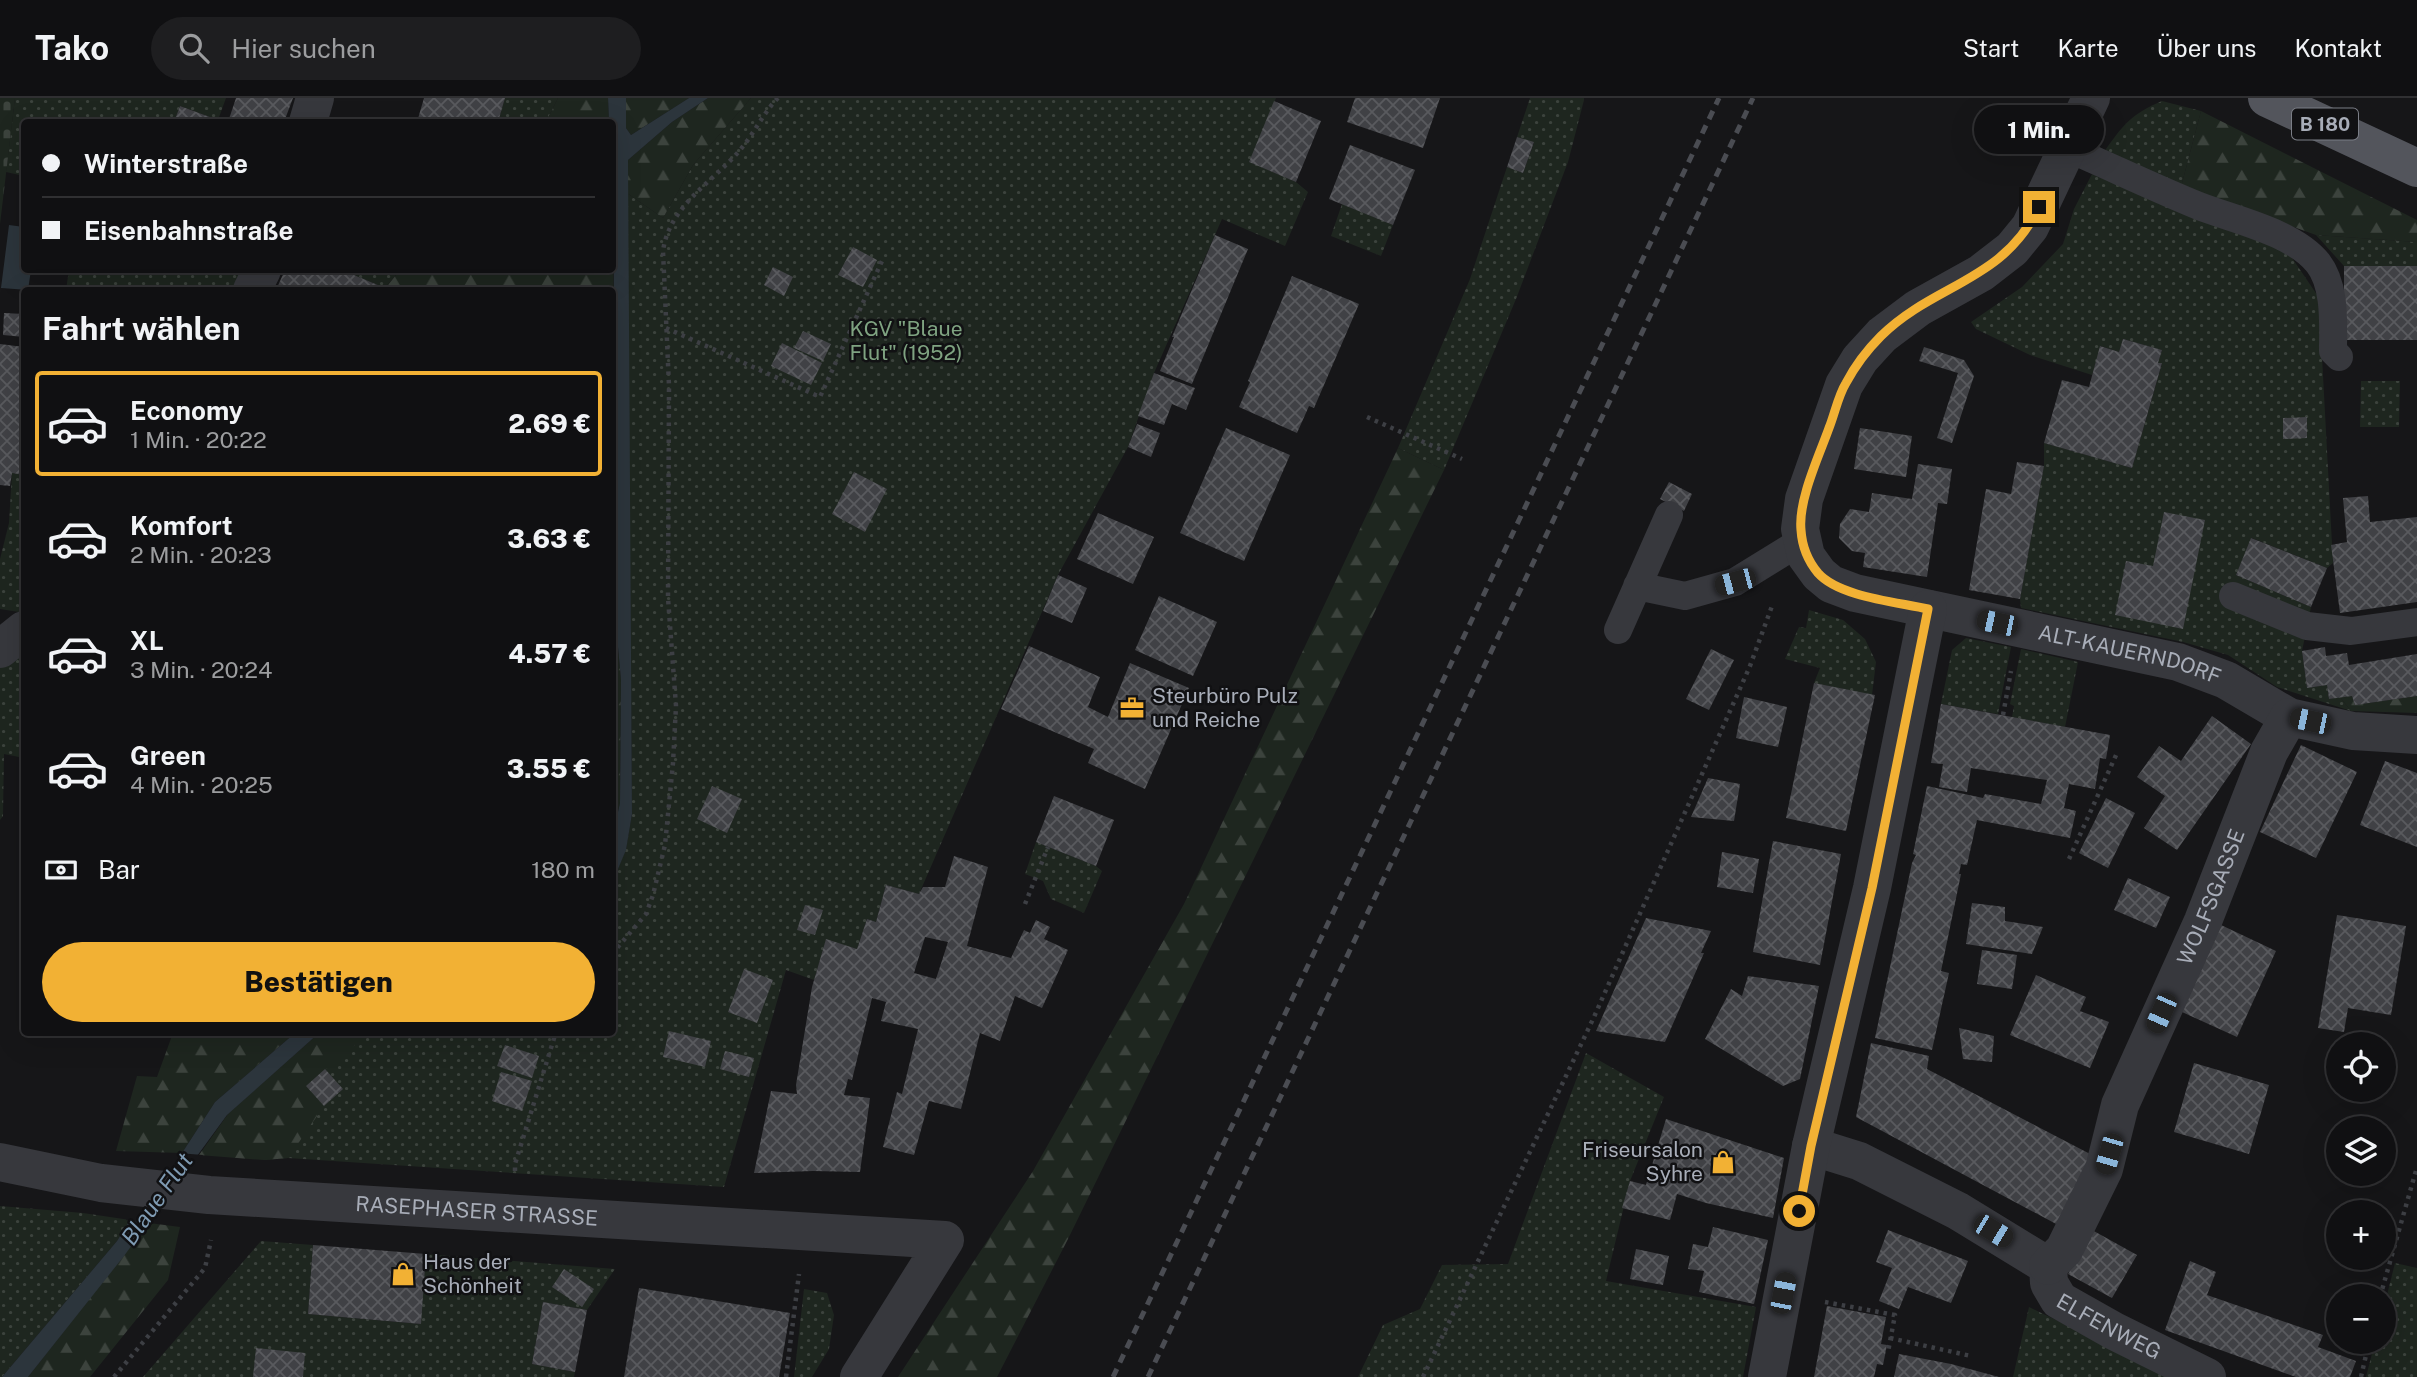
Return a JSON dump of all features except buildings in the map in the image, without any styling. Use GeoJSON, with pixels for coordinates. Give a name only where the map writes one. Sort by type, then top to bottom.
{"type":"FeatureCollection","features":[{"type":"Feature","properties":{"kind":"main road","name":"B 180"},"geometry":{"type":"LineString","coordinates":[[2267,98],[2400,152],[2417,168]]}},
{"type":"Feature","properties":{"kind":"street"},"geometry":{"type":"LineString","coordinates":[[310,119],[316,98]]}},
{"type":"Feature","properties":{"kind":"street"},"geometry":{"type":"LineString","coordinates":[[1805,548],[1800,529],[1804,499],[1844,386],[1860,359],[1882,335],[1918,308],[1980,273],[2012,248],[2030,227],[2091,98]]}},
{"type":"Feature","properties":{"kind":"street","name":"ALT-KAUERNDORF"},"geometry":{"type":"LineString","coordinates":[[1805,548],[1819,574],[1831,584],[1855,593],[2178,662],[2226,680],[2289,716],[2353,731],[2417,735]]}},
{"type":"Feature","properties":{"kind":"street"},"geometry":{"type":"LineString","coordinates":[[1767,1377],[1811,1146],[1872,888],[1928,609]]}},
{"type":"Feature","properties":{"kind":"street"},"geometry":{"type":"LineString","coordinates":[[0,649],[21,632]]}},
{"type":"Feature","properties":{"kind":"street","name":"WOLFSGASSE"},"geometry":{"type":"LineString","coordinates":[[2048,1266],[2064,1250],[2104,1169],[2120,1105],[2203,921],[2269,752],[2289,716]]}},
{"type":"Feature","properties":{"kind":"street","name":"ELFENWEG"},"geometry":{"type":"LineString","coordinates":[[1811,1146],[1859,1161],[1958,1211],[2048,1266],[2049,1283],[2059,1300],[2113,1331],[2207,1377]]}},
{"type":"Feature","properties":{"kind":"street","name":"RASEPHASER STRASSE"},"geometry":{"type":"LineString","coordinates":[[4,1154],[101,1183],[215,1195],[945,1240],[859,1377]]}},
{"type":"Feature","properties":{"kind":"lane"},"geometry":{"type":"LineString","coordinates":[[2067,148],[2199,206],[2277,234],[2300,248],[2318,263],[2328,281],[2333,351],[2339,358]]}},
{"type":"Feature","properties":{"kind":"lane"},"geometry":{"type":"LineString","coordinates":[[1618,630],[1669,515]]}},
{"type":"Feature","properties":{"kind":"lane"},"geometry":{"type":"LineString","coordinates":[[1637,586],[1685,596],[1735,582],[1805,548]]}},
{"type":"Feature","properties":{"kind":"lane"},"geometry":{"type":"LineString","coordinates":[[2233,596],[2307,626],[2351,631],[2417,622]]}},
{"type":"Feature","properties":{"kind":"path"},"geometry":{"type":"LineString","coordinates":[[616,949],[646,914],[653,895],[665,845],[673,763],[676,706],[668,598],[669,386],[664,239],[678,212],[740,150],[778,98]]}},
{"type":"Feature","properties":{"kind":"path"},"geometry":{"type":"LineString","coordinates":[[666,328],[820,397],[882,261]]}},
{"type":"Feature","properties":{"kind":"path"},"geometry":{"type":"LineString","coordinates":[[1367,417],[1462,459]]}},
{"type":"Feature","properties":{"kind":"path"},"geometry":{"type":"LineString","coordinates":[[1423,1377],[1594,1017],[1750,666],[1772,605],[1791,583],[1805,548]]}},
{"type":"Feature","properties":{"kind":"path"},"geometry":{"type":"LineString","coordinates":[[2068,859],[2117,753]]}},
{"type":"Feature","properties":{"kind":"path"},"geometry":{"type":"LineString","coordinates":[[1025,904],[1048,847]]}},
{"type":"Feature","properties":{"kind":"path"},"geometry":{"type":"LineString","coordinates":[[518,1214],[515,1164],[555,1036]]}},
{"type":"Feature","properties":{"kind":"path"},"geometry":{"type":"LineString","coordinates":[[2384,1284],[2417,1167]]}},
{"type":"Feature","properties":{"kind":"path"},"geometry":{"type":"LineString","coordinates":[[114,1377],[205,1268],[215,1195]]}},
{"type":"Feature","properties":{"kind":"path"},"geometry":{"type":"LineString","coordinates":[[786,1377],[798,1292]]}},
{"type":"Feature","properties":{"kind":"path"},"geometry":{"type":"LineString","coordinates":[[1783,1293],[1895,1315],[1888,1352]]}},
{"type":"Feature","properties":{"kind":"path"},"geometry":{"type":"LineString","coordinates":[[1890,1338],[1971,1356]]}},
{"type":"Feature","properties":{"kind":"path"},"geometry":{"type":"LineString","coordinates":[[2361,1377],[2366,1354]]}},
{"type":"Feature","properties":{"kind":"green space"},"geometry":{"type":"Polygon","coordinates":[[[0,98],[15,98],[0,224],[0,98]]]}},
{"type":"Feature","properties":{"kind":"green space"},"geometry":{"type":"Polygon","coordinates":[[[15,98],[226,98],[218,119],[180,106],[175,119],[21,119],[21,175],[6,172],[15,98]]]}},
{"type":"Feature","properties":{"kind":"green space"},"geometry":{"type":"Polygon","coordinates":[[[505,98],[558,98],[548,119],[499,119],[505,98]]]}},
{"type":"Feature","properties":{"kind":"green space"},"geometry":{"type":"Polygon","coordinates":[[[558,98],[608,98],[609,119],[548,119],[558,98]]]}},
{"type":"Feature","properties":{"kind":"green space"},"geometry":{"type":"Polygon","coordinates":[[[626,98],[689,98],[631,135],[626,128],[626,98]]]}},
{"type":"Feature","properties":{"kind":"green space"},"geometry":{"type":"Polygon","coordinates":[[[708,98],[751,98],[693,165],[663,218],[627,193],[628,160],[672,122],[708,98]]]}},
{"type":"Feature","properties":{"kind":"green space","name":"KGV \"Blaue Flut\" (1952)"},"geometry":{"type":"Polygon","coordinates":[[[751,98],[1276,98],[1250,162],[1296,182],[1308,192],[1285,246],[1222,219],[1154,373],[1128,447],[1058,575],[919,894],[886,885],[876,922],[867,919],[857,949],[826,940],[814,980],[786,970],[724,1187],[288,1158],[265,1160],[258,1124],[359,1036],[616,1036],[616,874],[626,849],[632,814],[627,193],[663,218],[693,165],[751,98]]]}},
{"type":"Feature","properties":{"kind":"green space"},"geometry":{"type":"Polygon","coordinates":[[[1530,98],[1584,100],[1568,162],[1516,299],[1444,470],[1398,448],[1470,279],[1507,167],[1523,173],[1534,143],[1517,137],[1530,98]]]}},
{"type":"Feature","properties":{"kind":"green space"},"geometry":{"type":"Polygon","coordinates":[[[2162,101],[2201,111],[2181,187],[2104,152],[2128,121],[2162,101]]]}},
{"type":"Feature","properties":{"kind":"green space"},"geometry":{"type":"Polygon","coordinates":[[[2201,111],[2417,220],[2417,242],[2316,235],[2181,187],[2201,111]]]}},
{"type":"Feature","properties":{"kind":"green space"},"geometry":{"type":"Polygon","coordinates":[[[2092,174],[2288,252],[2324,305],[2321,338],[2333,563],[2327,568],[2252,538],[2236,575],[2311,607],[2302,651],[2307,688],[2327,685],[2329,699],[2340,697],[2351,711],[2277,687],[2228,655],[2183,642],[2021,608],[2020,599],[2044,466],[2044,443],[2132,468],[2162,364],[2158,363],[2162,350],[2123,339],[2119,352],[2101,346],[2092,375],[2030,355],[1976,329],[1971,322],[2022,287],[2063,244],[2074,209],[2092,174]]]}},
{"type":"Feature","properties":{"kind":"green space"},"geometry":{"type":"Polygon","coordinates":[[[1342,204],[1393,225],[1381,256],[1331,236],[1342,204]]]}},
{"type":"Feature","properties":{"kind":"green space"},"geometry":{"type":"Polygon","coordinates":[[[2316,235],[2417,242],[2417,266],[2344,266],[2316,235]]]}},
{"type":"Feature","properties":{"kind":"green space"},"geometry":{"type":"Polygon","coordinates":[[[69,273],[241,273],[234,287],[66,287],[69,273]]]}},
{"type":"Feature","properties":{"kind":"green space"},"geometry":{"type":"Polygon","coordinates":[[[349,273],[398,273],[386,287],[349,273]]]}},
{"type":"Feature","properties":{"kind":"green space"},"geometry":{"type":"Polygon","coordinates":[[[398,273],[613,273],[614,287],[386,287],[398,273]]]}},
{"type":"Feature","properties":{"kind":"green space"},"geometry":{"type":"Polygon","coordinates":[[[2361,381],[2400,381],[2399,427],[2360,427],[2361,381]]]}},
{"type":"Feature","properties":{"kind":"green space"},"geometry":{"type":"Polygon","coordinates":[[[1398,448],[1444,470],[1068,1239],[997,1377],[898,1377],[1033,1171],[1184,904],[1398,448]]]}},
{"type":"Feature","properties":{"kind":"green space"},"geometry":{"type":"Polygon","coordinates":[[[12,473],[21,474],[19,612],[0,609],[0,559],[9,523],[12,473]]]}},
{"type":"Feature","properties":{"kind":"green space"},"geometry":{"type":"Polygon","coordinates":[[[1809,610],[1843,620],[1865,639],[1876,662],[1872,695],[1814,683],[1820,668],[1785,659],[1799,627],[1806,628],[1809,610]]]}},
{"type":"Feature","properties":{"kind":"green space"},"geometry":{"type":"Polygon","coordinates":[[[616,625],[621,680],[620,803],[616,821],[616,625]]]}},
{"type":"Feature","properties":{"kind":"green space"},"geometry":{"type":"Polygon","coordinates":[[[1966,638],[2011,647],[1998,714],[1941,704],[1952,650],[1966,638]]]}},
{"type":"Feature","properties":{"kind":"green space"},"geometry":{"type":"Polygon","coordinates":[[[2021,649],[2078,662],[2065,727],[2012,717],[2014,706],[2010,704],[2021,649]]]}},
{"type":"Feature","properties":{"kind":"green space"},"geometry":{"type":"Polygon","coordinates":[[[21,655],[21,757],[4,754],[3,816],[0,820],[0,666],[21,655]]]}},
{"type":"Feature","properties":{"kind":"green space"},"geometry":{"type":"Polygon","coordinates":[[[2352,696],[2355,705],[2417,696],[2417,713],[2351,711],[2340,697],[2352,696]]]}},
{"type":"Feature","properties":{"kind":"green space"},"geometry":{"type":"Polygon","coordinates":[[[1036,842],[1096,866],[1102,871],[1084,913],[1051,899],[1043,881],[1025,874],[1036,842]]]}},
{"type":"Feature","properties":{"kind":"green space"},"geometry":{"type":"Polygon","coordinates":[[[172,1036],[292,1036],[215,1102],[182,1153],[116,1151],[137,1076],[157,1077],[172,1036]]]}},
{"type":"Feature","properties":{"kind":"green space"},"geometry":{"type":"Polygon","coordinates":[[[316,1036],[362,1036],[361,1040],[306,1086],[324,1106],[288,1158],[264,1160],[199,1155],[228,1114],[316,1036]]]}},
{"type":"Feature","properties":{"kind":"green space"},"geometry":{"type":"Polygon","coordinates":[[[1586,1053],[1664,1097],[1630,1181],[1606,1281],[1756,1307],[1743,1377],[1358,1377],[1383,1325],[1420,1309],[1442,1265],[1508,1264],[1586,1053]]]}},
{"type":"Feature","properties":{"kind":"green space"},"geometry":{"type":"Polygon","coordinates":[[[0,1206],[130,1220],[117,1241],[2,1377],[0,1377],[0,1206]]]}},
{"type":"Feature","properties":{"kind":"green space"},"geometry":{"type":"Polygon","coordinates":[[[149,1223],[180,1227],[168,1280],[90,1377],[28,1377],[149,1223]]]}},
{"type":"Feature","properties":{"kind":"green space"},"geometry":{"type":"Polygon","coordinates":[[[261,1241],[313,1245],[308,1314],[420,1324],[426,1254],[615,1269],[587,1310],[543,1302],[532,1364],[575,1372],[574,1377],[143,1377],[261,1241]]]}},
{"type":"Feature","properties":{"kind":"green space"},"geometry":{"type":"Polygon","coordinates":[[[2396,1263],[2417,1268],[2417,1377],[2366,1377],[2372,1354],[2396,1354],[2396,1284],[2390,1284],[2396,1263]]]}},
{"type":"Feature","properties":{"kind":"green space"},"geometry":{"type":"Polygon","coordinates":[[[804,1289],[827,1293],[834,1315],[829,1349],[812,1377],[794,1377],[804,1289]]]}},
{"type":"Feature","properties":{"kind":"green space"},"geometry":{"type":"Polygon","coordinates":[[[2029,1307],[2175,1377],[2013,1377],[2029,1307]]]}},
{"type":"Feature","properties":{"kind":"water"},"geometry":{"type":"Polygon","coordinates":[[[608,98],[626,98],[626,128],[631,135],[689,98],[708,98],[672,122],[628,160],[632,814],[626,850],[616,874],[616,821],[620,803],[621,680],[616,625],[616,287],[614,273],[616,273],[616,119],[609,119],[608,98]]]}},
{"type":"Feature","properties":{"kind":"water"},"geometry":{"type":"Polygon","coordinates":[[[9,225],[21,227],[21,273],[31,273],[28,287],[21,287],[21,289],[1,288],[9,225]]]}},
{"type":"Feature","properties":{"kind":"water","name":"Blaue Flut"},"geometry":{"type":"Polygon","coordinates":[[[292,1036],[316,1036],[227,1115],[124,1256],[28,1377],[2,1377],[117,1241],[182,1153],[215,1102],[292,1036]]]}},
{"type":"Feature","properties":{"kind":"pier"},"geometry":{"type":"Polygon","coordinates":[[[178,1153],[203,1155],[153,1224],[126,1220],[178,1153]]]}},
{"type":"Feature","properties":{"kind":"railway"},"geometry":{"type":"LineString","coordinates":[[1113,1377],[1719,98]]}},
{"type":"Feature","properties":{"kind":"railway"},"geometry":{"type":"LineString","coordinates":[[1148,1377],[1753,98]]}},
{"type":"Feature","properties":{"kind":"place","name":"Steurbüro Pulz und Reiche"},"geometry":{"type":"Point","coordinates":[1132,708]}},
{"type":"Feature","properties":{"kind":"place","name":"Friseursalon Syhre"},"geometry":{"type":"Point","coordinates":[1723,1162]}},
{"type":"Feature","properties":{"kind":"place","name":"Haus der Schönheit"},"geometry":{"type":"Point","coordinates":[403,1274]}},
{"type":"Feature","properties":{"kind":"route"},"geometry":{"type":"LineString","coordinates":[[1799,1211],[1811,1146],[1872,888],[1928,609],[1855,593],[1831,584],[1819,574],[1806,556],[1800,529],[1804,499],[1844,386],[1860,359],[1882,335],[1918,308],[1980,273],[2012,248],[2030,227],[2039,207]]}}]}
